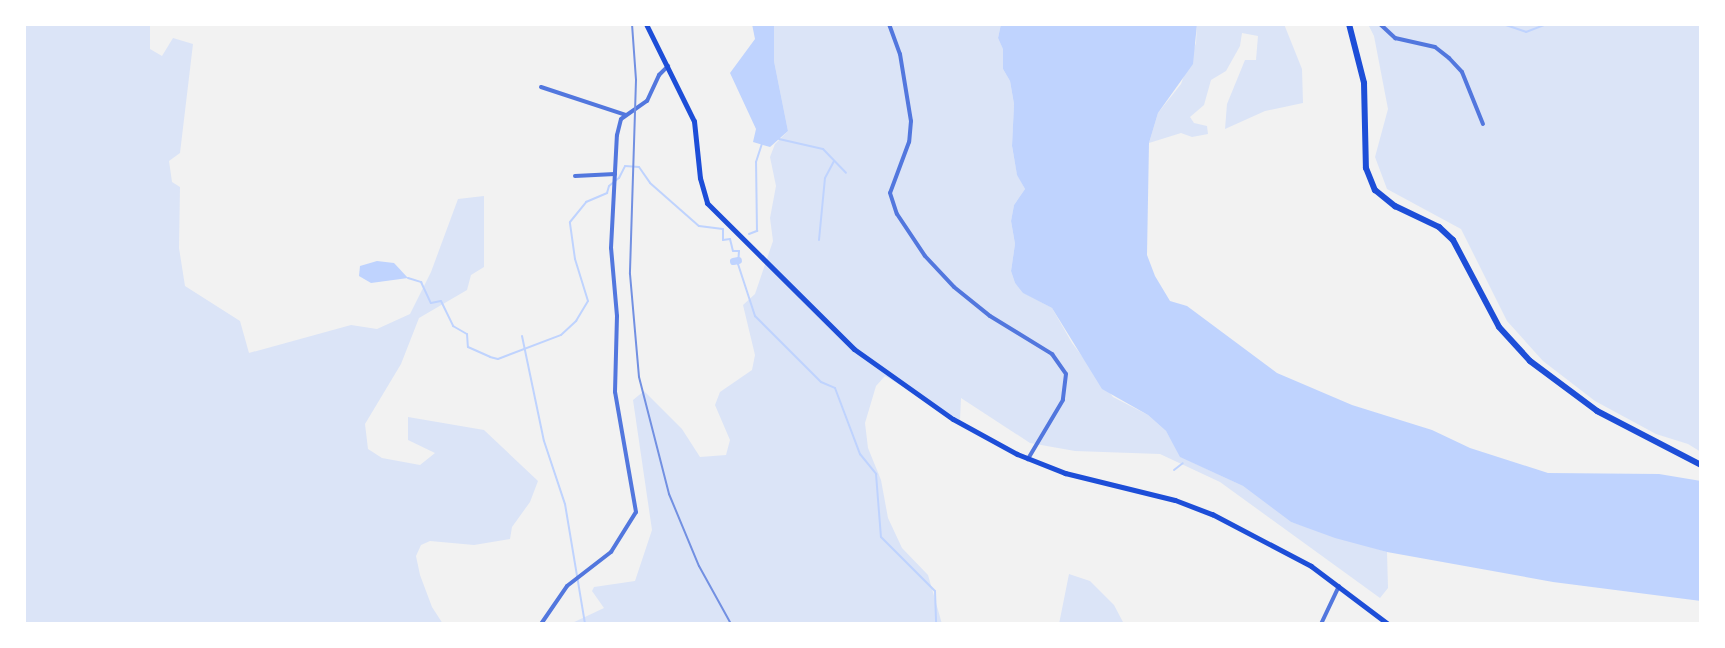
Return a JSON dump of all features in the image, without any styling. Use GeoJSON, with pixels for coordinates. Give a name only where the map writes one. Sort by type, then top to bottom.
{"type":"FeatureCollection","features":[{"type":"Feature","properties":{"kind":"main road"},"geometry":{"type":"LineString","coordinates":[[646,24],[694,121],[701,188],[717,216],[854,349],[953,419],[1028,459],[1065,473],[1205,511],[1295,557],[1388,624]]}},
{"type":"Feature","properties":{"kind":"main road"},"geometry":{"type":"LineString","coordinates":[[1349,24],[1364,83],[1366,168],[1375,190],[1395,206],[1439,227],[1453,240],[1499,327],[1539,369],[1597,411],[1701,465]]}},
{"type":"Feature","properties":{"kind":"street"},"geometry":{"type":"LineString","coordinates":[[889,24],[900,54],[911,121],[909,142],[890,193],[897,214],[925,256],[954,287],[990,316],[1052,354],[1066,374],[1063,400],[1028,459]]}},
{"type":"Feature","properties":{"kind":"street"},"geometry":{"type":"LineString","coordinates":[[1380,24],[1395,38],[1435,47],[1449,58],[1462,72],[1483,124]]}},
{"type":"Feature","properties":{"kind":"street"},"geometry":{"type":"LineString","coordinates":[[541,624],[567,586],[611,552],[636,512],[615,392],[618,331],[611,248],[617,129],[626,115],[647,101],[659,75],[668,66]]}},
{"type":"Feature","properties":{"kind":"street"},"geometry":{"type":"LineString","coordinates":[[541,87],[626,115]]}},
{"type":"Feature","properties":{"kind":"street"},"geometry":{"type":"LineString","coordinates":[[575,176],[615,174]]}},
{"type":"Feature","properties":{"kind":"street"},"geometry":{"type":"LineString","coordinates":[[1321,624],[1339,586]]}},
{"type":"Feature","properties":{"kind":"shaded area"},"geometry":{"type":"Polygon","coordinates":[[[24,24],[150,24],[150,49],[162,56],[173,38],[193,44],[180,153],[169,161],[172,182],[180,187],[179,248],[185,286],[240,321],[249,353],[351,325],[377,329],[410,314],[431,272],[458,199],[484,196],[484,267],[471,275],[467,290],[419,318],[401,364],[365,424],[368,449],[382,458],[420,465],[435,453],[408,440],[408,417],[484,430],[538,481],[530,502],[512,527],[510,539],[474,545],[430,541],[421,545],[416,556],[420,575],[432,607],[443,624],[24,624],[24,24]]]}},
{"type":"Feature","properties":{"kind":"shaded area"},"geometry":{"type":"Polygon","coordinates":[[[774,24],[1001,24],[998,38],[1003,48],[1003,69],[1010,81],[1014,104],[1012,147],[1017,174],[1025,189],[1014,205],[1011,221],[1015,244],[1011,271],[1015,283],[1024,293],[1052,308],[1072,343],[1113,397],[1148,415],[1166,431],[1181,457],[1243,486],[1291,522],[1387,552],[1388,588],[1380,598],[1220,482],[1160,454],[1075,451],[1030,443],[961,398],[960,420],[885,376],[876,386],[865,423],[868,448],[881,480],[888,518],[902,548],[928,575],[942,624],[570,624],[604,608],[592,591],[594,587],[635,581],[652,530],[633,400],[644,391],[682,429],[700,457],[726,455],[730,440],[715,405],[720,392],[752,370],[755,355],[743,305],[755,294],[773,241],[770,218],[776,186],[770,157],[775,144],[788,131],[774,61],[774,24]]]}},
{"type":"Feature","properties":{"kind":"shaded area"},"geometry":{"type":"Polygon","coordinates":[[[1197,24],[1284,24],[1302,69],[1303,103],[1265,111],[1225,129],[1227,104],[1245,60],[1256,60],[1258,36],[1242,33],[1240,46],[1226,71],[1211,80],[1204,105],[1190,117],[1194,123],[1207,126],[1208,134],[1192,137],[1181,133],[1149,143],[1158,113],[1181,84],[1196,43],[1197,24]]]}},
{"type":"Feature","properties":{"kind":"shaded area"},"geometry":{"type":"Polygon","coordinates":[[[1368,24],[1701,24],[1701,452],[1688,444],[1656,434],[1595,401],[1543,361],[1507,321],[1461,229],[1387,189],[1375,157],[1388,109],[1374,36],[1368,24]]]}},
{"type":"Feature","properties":{"kind":"shaded area"},"geometry":{"type":"Polygon","coordinates":[[[1069,574],[1090,581],[1114,605],[1124,624],[1059,624],[1069,574]]]}},
{"type":"Feature","properties":{"kind":"water"},"geometry":{"type":"Polygon","coordinates":[[[752,24],[774,24],[774,61],[788,131],[770,147],[753,142],[756,129],[730,73],[755,39],[752,24]]]}},
{"type":"Feature","properties":{"kind":"water"},"geometry":{"type":"Polygon","coordinates":[[[1001,24],[1197,24],[1193,64],[1158,113],[1149,143],[1147,255],[1170,301],[1187,306],[1277,373],[1352,405],[1432,430],[1470,448],[1548,473],[1659,474],[1701,481],[1701,601],[1553,582],[1387,552],[1335,538],[1291,522],[1243,486],[1180,457],[1166,431],[1148,415],[1102,389],[1052,308],[1023,293],[1015,283],[1011,271],[1015,244],[1011,221],[1014,205],[1025,189],[1017,175],[1012,146],[1014,104],[1010,81],[1003,69],[1003,49],[998,38],[1001,24]]]}},
{"type":"Feature","properties":{"kind":"water"},"geometry":{"type":"Polygon","coordinates":[[[377,261],[394,263],[408,278],[371,283],[359,276],[360,266],[377,261]]]}},
{"type":"Feature","properties":{"kind":"waterway"},"geometry":{"type":"LineString","coordinates":[[1503,24],[1526,32],[1547,24]]}},
{"type":"Feature","properties":{"kind":"waterway"},"geometry":{"type":"LineString","coordinates":[[779,139],[823,149],[846,173]]}},
{"type":"Feature","properties":{"kind":"waterway"},"geometry":{"type":"LineString","coordinates":[[749,234],[757,231],[756,162],[762,143]]}},
{"type":"Feature","properties":{"kind":"waterway"},"geometry":{"type":"LineString","coordinates":[[819,240],[825,178],[834,161]]}},
{"type":"Feature","properties":{"kind":"waterway"},"geometry":{"type":"LineString","coordinates":[[408,278],[421,282],[431,303],[441,301],[453,326],[467,334],[468,347],[490,357],[498,359],[561,335],[576,321],[588,301],[575,259],[570,222],[586,202],[607,193],[625,166],[639,167],[650,183],[699,226],[723,229],[723,240],[730,239],[733,251],[739,251],[738,264],[755,316],[821,382],[835,388],[860,454],[876,474],[881,537],[935,591],[936,624]]}},
{"type":"Feature","properties":{"kind":"waterway"},"geometry":{"type":"LineString","coordinates":[[733,261],[738,260]]}},
{"type":"Feature","properties":{"kind":"waterway"},"geometry":{"type":"LineString","coordinates":[[522,336],[544,441],[565,504],[585,624]]}},
{"type":"Feature","properties":{"kind":"waterway"},"geometry":{"type":"LineString","coordinates":[[1174,470],[1183,463]]}},
{"type":"Feature","properties":{"kind":"railway"},"geometry":{"type":"LineString","coordinates":[[632,24],[636,80],[630,274],[639,377],[669,494],[699,566],[731,624]]}}]}
